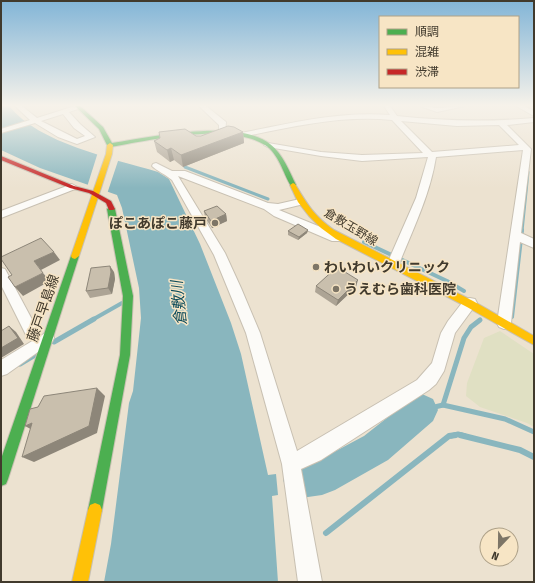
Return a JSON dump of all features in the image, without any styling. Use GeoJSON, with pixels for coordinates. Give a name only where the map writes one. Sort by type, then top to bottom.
{"type":"FeatureCollection","features":[{"type":"Feature","properties":{"kind":"main road"},"geometry":{"type":"LineString","coordinates":[[104,133],[108,139],[109,150]]}},
{"type":"Feature","properties":{"kind":"main road","name":"倉敷玉野線"},"geometry":{"type":"LineString","coordinates":[[109,150],[191,134],[216,133]]}},
{"type":"Feature","properties":{"kind":"main road","name":"倉敷玉野線"},"geometry":{"type":"LineString","coordinates":[[224,133],[241,135],[258,140],[268,145],[278,156],[300,202],[310,215],[320,224],[356,246],[394,260],[470,303],[505,316],[534,341]]}},
{"type":"Feature","properties":{"kind":"main road","name":"藤戸早島線"},"geometry":{"type":"LineString","coordinates":[[1,479],[109,150]]}},
{"type":"Feature","properties":{"kind":"main road"},"geometry":{"type":"LineString","coordinates":[[1,158],[72,187],[96,193],[108,202],[128,296],[124,355],[112,427],[80,582]]}},
{"type":"Feature","properties":{"kind":"street"},"geometry":{"type":"LineString","coordinates":[[57,133],[77,142],[91,137],[86,133]]}},
{"type":"Feature","properties":{"kind":"street"},"geometry":{"type":"LineString","coordinates":[[241,135],[251,133]]}},
{"type":"Feature","properties":{"kind":"street"},"geometry":{"type":"LineString","coordinates":[[394,260],[428,178],[432,157],[409,133]]}},
{"type":"Feature","properties":{"kind":"street"},"geometry":{"type":"LineString","coordinates":[[513,133],[529,149]]}},
{"type":"Feature","properties":{"kind":"street"},"geometry":{"type":"LineString","coordinates":[[268,145],[321,154],[362,158],[529,149]]}},
{"type":"Feature","properties":{"kind":"street"},"geometry":{"type":"LineString","coordinates":[[505,316],[519,236],[525,161],[529,149]]}},
{"type":"Feature","properties":{"kind":"street"},"geometry":{"type":"LineString","coordinates":[[525,161],[534,164]]}},
{"type":"Feature","properties":{"kind":"street"},"geometry":{"type":"LineString","coordinates":[[156,166],[166,170],[176,179],[214,247],[219,253],[253,333],[292,464],[310,582]]}},
{"type":"Feature","properties":{"kind":"street"},"geometry":{"type":"LineString","coordinates":[[170,174],[182,173],[266,206],[278,214],[356,246]]}},
{"type":"Feature","properties":{"kind":"street"},"geometry":{"type":"LineString","coordinates":[[1,215],[72,187]]}},
{"type":"Feature","properties":{"kind":"street"},"geometry":{"type":"LineString","coordinates":[[266,206],[278,207],[300,202]]}},
{"type":"Feature","properties":{"kind":"street"},"geometry":{"type":"LineString","coordinates":[[519,236],[534,244]]}},
{"type":"Feature","properties":{"kind":"street"},"geometry":{"type":"LineString","coordinates":[[1,272],[31,331]]}},
{"type":"Feature","properties":{"kind":"street"},"geometry":{"type":"LineString","coordinates":[[292,464],[314,453],[423,385],[431,378],[439,367],[449,332],[470,303]]}},
{"type":"Feature","properties":{"kind":"street"},"geometry":{"type":"LineString","coordinates":[[1,369],[46,340]]}},
{"type":"Feature","properties":{"kind":"green space"},"geometry":{"type":"Polygon","coordinates":[[[500,331],[534,354],[534,427],[527,423],[480,407],[466,396],[467,383],[484,338],[500,331]]]}},
{"type":"Feature","properties":{"kind":"water","name":"倉敷川"},"geometry":{"type":"Polygon","coordinates":[[[1,133],[45,133],[78,148],[158,172],[169,179],[200,244],[231,323],[241,354],[268,475],[276,474],[278,495],[272,496],[278,582],[104,582],[111,544],[129,403],[133,391],[141,318],[139,288],[122,208],[117,195],[40,168],[1,150],[1,133]]]}},
{"type":"Feature","properties":{"kind":"pier"},"geometry":{"type":"Polygon","coordinates":[[[98,152],[119,158],[107,194],[87,187],[98,152]]]}},
{"type":"Feature","properties":{"kind":"building"},"geometry":{"type":"Polygon","coordinates":[[[159,133],[192,133],[196,136],[209,133],[240,133],[181,155],[171,148],[167,150],[154,141],[160,138],[159,133]]]}},
{"type":"Feature","properties":{"kind":"building"},"geometry":{"type":"Polygon","coordinates":[[[217,206],[226,214],[211,221],[204,211],[217,206]]]}},
{"type":"Feature","properties":{"kind":"building"},"geometry":{"type":"Polygon","coordinates":[[[298,224],[308,230],[299,237],[288,231],[298,224]]]}},
{"type":"Feature","properties":{"kind":"building"},"geometry":{"type":"Polygon","coordinates":[[[41,238],[54,252],[34,261],[43,273],[15,287],[8,277],[12,275],[1,257],[41,238]]]}},
{"type":"Feature","properties":{"kind":"building"},"geometry":{"type":"Polygon","coordinates":[[[110,266],[111,272],[108,288],[86,291],[91,268],[110,266]]]}},
{"type":"Feature","properties":{"kind":"building","name":"うえむら歯科医院"},"geometry":{"type":"Polygon","coordinates":[[[337,267],[358,280],[338,300],[316,286],[337,267]]]}},
{"type":"Feature","properties":{"kind":"building"},"geometry":{"type":"Polygon","coordinates":[[[9,326],[18,338],[1,348],[1,331],[9,326]]]}},
{"type":"Feature","properties":{"kind":"building"},"geometry":{"type":"Polygon","coordinates":[[[97,388],[89,426],[22,457],[32,423],[25,426],[30,409],[38,407],[44,396],[97,388]]]}},
{"type":"Feature","properties":{"kind":"waterway"},"geometry":{"type":"LineString","coordinates":[[185,167],[268,199]]}},
{"type":"Feature","properties":{"kind":"waterway"},"geometry":{"type":"LineString","coordinates":[[522,231],[528,172]]}},
{"type":"Feature","properties":{"kind":"waterway"},"geometry":{"type":"LineString","coordinates":[[509,315],[512,317],[522,230]]}},
{"type":"Feature","properties":{"kind":"waterway"},"geometry":{"type":"LineString","coordinates":[[364,242],[447,281],[464,291]]}},
{"type":"Feature","properties":{"kind":"waterway"},"geometry":{"type":"LineString","coordinates":[[92,320],[122,303]]}},
{"type":"Feature","properties":{"kind":"waterway"},"geometry":{"type":"LineString","coordinates":[[54,342],[94,319]]}},
{"type":"Feature","properties":{"kind":"waterway"},"geometry":{"type":"LineString","coordinates":[[443,405],[464,338],[471,327],[480,320]]}},
{"type":"Feature","properties":{"kind":"waterway"},"geometry":{"type":"LineString","coordinates":[[20,364],[35,355]]}},
{"type":"Feature","properties":{"kind":"waterway"},"geometry":{"type":"LineString","coordinates":[[422,410],[443,405]]}},
{"type":"Feature","properties":{"kind":"waterway"},"geometry":{"type":"LineString","coordinates":[[443,405],[505,419],[534,432]]}},
{"type":"Feature","properties":{"kind":"waterway"},"geometry":{"type":"LineString","coordinates":[[301,480],[322,477],[376,448],[422,410]]}},
{"type":"Feature","properties":{"kind":"waterway"},"geometry":{"type":"LineString","coordinates":[[453,435],[458,434],[465,436]]}},
{"type":"Feature","properties":{"kind":"waterway"},"geometry":{"type":"LineString","coordinates":[[326,533],[449,436],[453,435]]}},
{"type":"Feature","properties":{"kind":"waterway"},"geometry":{"type":"LineString","coordinates":[[460,435],[520,450],[534,457]]}},
{"type":"Feature","properties":{"kind":"traffic: fast"},"geometry":{"type":"LineString","coordinates":[[104,133],[110,145],[188,133]]}},
{"type":"Feature","properties":{"kind":"traffic: fast"},"geometry":{"type":"LineString","coordinates":[[235,133],[252,137],[272,148],[282,163],[293,185]]}},
{"type":"Feature","properties":{"kind":"traffic: fast"},"geometry":{"type":"LineString","coordinates":[[95,510],[125,355],[128,296],[111,209]]}},
{"type":"Feature","properties":{"kind":"traffic: fast"},"geometry":{"type":"LineString","coordinates":[[1,479],[75,256]]}},
{"type":"Feature","properties":{"kind":"traffic: slow"},"geometry":{"type":"LineString","coordinates":[[75,256],[109,154],[110,145]]}},
{"type":"Feature","properties":{"kind":"traffic: slow"},"geometry":{"type":"LineString","coordinates":[[293,185],[302,202],[317,221],[339,237],[470,304],[534,341]]}},
{"type":"Feature","properties":{"kind":"traffic: slow"},"geometry":{"type":"LineString","coordinates":[[80,582],[95,510]]}},
{"type":"Feature","properties":{"kind":"traffic: jam"},"geometry":{"type":"LineString","coordinates":[[1,158],[72,187],[91,192],[109,202],[111,209]]}},
{"type":"Feature","properties":{"kind":"place","name":"ぽこあぽこ藤戸"},"geometry":{"type":"Point","coordinates":[215,223]}},
{"type":"Feature","properties":{"kind":"place","name":"わいわいクリニック"},"geometry":{"type":"Point","coordinates":[316,267]}},
{"type":"Feature","properties":{"kind":"place","name":"うえむら歯科医院"},"geometry":{"type":"Point","coordinates":[336,289]}}]}
